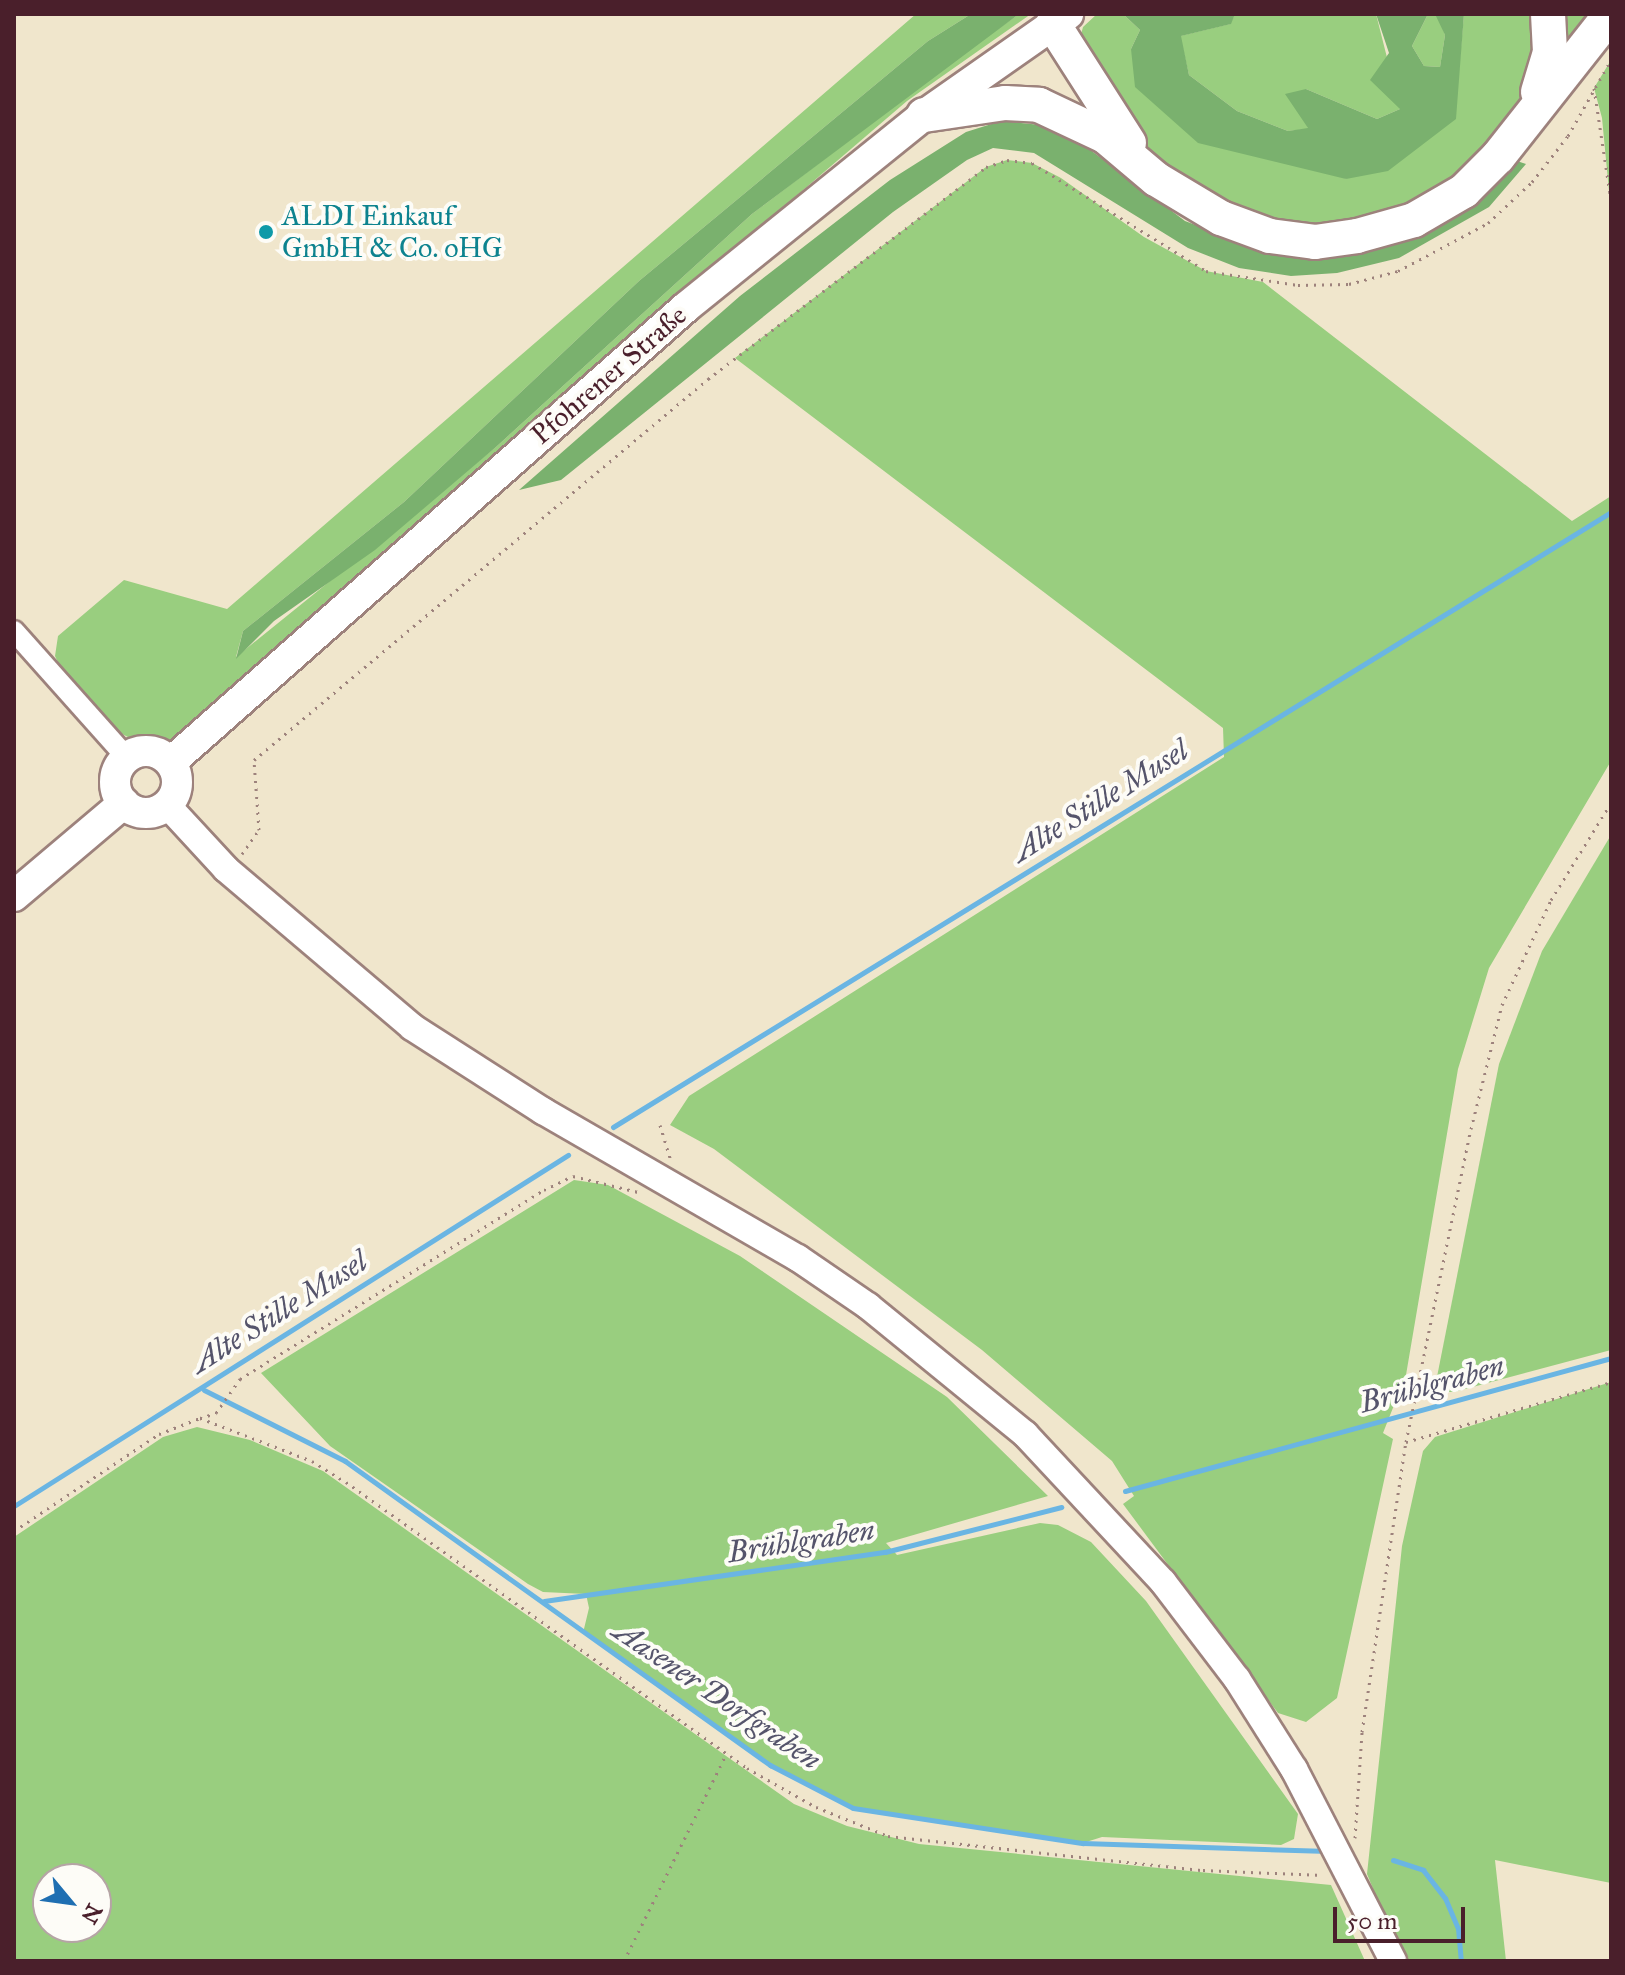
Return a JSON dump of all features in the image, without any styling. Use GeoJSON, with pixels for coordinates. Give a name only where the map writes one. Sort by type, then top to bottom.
{"type":"FeatureCollection","features":[{"type":"Feature","properties":{"kind":"highway"},"geometry":{"type":"LineString","coordinates":[[1529,116],[1550,52],[1548,14]]}},
{"type":"Feature","properties":{"kind":"highway"},"geometry":{"type":"LineString","coordinates":[[1055,23],[1045,58],[1105,136],[1156,179],[1221,218],[1270,236],[1315,242],[1357,236],[1414,220],[1464,191],[1611,14]]}},
{"type":"Feature","properties":{"kind":"highway"},"geometry":{"type":"LineString","coordinates":[[1055,23],[1102,106],[1156,179]]}},
{"type":"Feature","properties":{"kind":"highway"},"geometry":{"type":"LineString","coordinates":[[924,115],[1005,103],[1039,105],[1105,136]]}},
{"type":"Feature","properties":{"kind":"main road","name":"Pfohrener Straße"},"geometry":{"type":"LineString","coordinates":[[171,762],[685,308],[924,115],[1055,23]]}},
{"type":"Feature","properties":{"kind":"main road"},"geometry":{"type":"LineString","coordinates":[[150,751],[171,762],[177,780],[167,805],[150,813],[124,803],[115,780],[127,758],[150,751]]}},
{"type":"Feature","properties":{"kind":"main road"},"geometry":{"type":"LineString","coordinates":[[14,896],[124,803]]}},
{"type":"Feature","properties":{"kind":"street"},"geometry":{"type":"LineString","coordinates":[[14,631],[127,758]]}},
{"type":"Feature","properties":{"kind":"street"},"geometry":{"type":"LineString","coordinates":[[167,805],[226,869],[412,1027],[543,1111],[798,1258],[881,1315],[1025,1434],[1163,1582],[1237,1679],[1353,1876],[1393,1961]]}},
{"type":"Feature","properties":{"kind":"path"},"geometry":{"type":"LineString","coordinates":[[1611,60],[1594,88],[1611,200]]}},
{"type":"Feature","properties":{"kind":"path"},"geometry":{"type":"LineString","coordinates":[[226,869],[259,830],[254,760],[708,379],[986,167],[1007,160],[1032,163],[1206,271],[1263,282]]}},
{"type":"Feature","properties":{"kind":"path"},"geometry":{"type":"LineString","coordinates":[[200,1418],[312,1461],[727,1753],[816,1807],[888,1836],[1203,1870],[1353,1876],[1362,1732],[1406,1442],[1502,1005],[1551,900],[1611,803]]}},
{"type":"Feature","properties":{"kind":"path"},"geometry":{"type":"LineString","coordinates":[[660,1125],[671,1158]]}},
{"type":"Feature","properties":{"kind":"path"},"geometry":{"type":"LineString","coordinates":[[14,1531],[159,1434],[216,1413],[227,1392],[240,1379],[544,1190],[573,1176],[609,1181]]}},
{"type":"Feature","properties":{"kind":"path"},"geometry":{"type":"LineString","coordinates":[[1406,1442],[1611,1382]]}},
{"type":"Feature","properties":{"kind":"path"},"geometry":{"type":"LineString","coordinates":[[624,1961],[727,1753]]}},
{"type":"Feature","properties":{"kind":"green space"},"geometry":{"type":"Polygon","coordinates":[[[916,14],[971,14],[928,41],[639,281],[404,502],[243,631],[236,657],[496,447],[752,214],[961,55],[1019,14],[1031,14],[907,101],[577,384],[173,743],[134,740],[118,732],[61,669],[55,656],[58,636],[124,580],[227,609],[916,14]]]}},
{"type":"Feature","properties":{"kind":"green space"},"geometry":{"type":"Polygon","coordinates":[[[971,14],[1019,14],[752,214],[496,447],[375,550],[274,621],[236,659],[243,631],[404,502],[639,281],[928,41],[971,14]]]}},
{"type":"Feature","properties":{"kind":"green space"},"geometry":{"type":"Polygon","coordinates":[[[1097,14],[1123,14],[1140,30],[1131,49],[1346,179],[1459,69],[1464,14],[1538,14],[1531,85],[1515,115],[1454,182],[1383,216],[1305,226],[1232,210],[1138,147],[1079,42],[1083,27],[1097,14]]]}},
{"type":"Feature","properties":{"kind":"green space"},"geometry":{"type":"Polygon","coordinates":[[[1123,14],[1235,14],[1231,24],[1181,36],[1189,75],[1237,111],[1288,131],[1308,128],[1285,94],[1306,89],[1377,119],[1400,109],[1370,80],[1389,53],[1376,14],[1428,14],[1412,46],[1424,66],[1440,67],[1445,35],[1435,14],[1464,14],[1456,119],[1388,171],[1346,179],[1198,143],[1135,87],[1131,49],[1140,30],[1123,14]]]}},
{"type":"Feature","properties":{"kind":"green space"},"geometry":{"type":"Polygon","coordinates":[[[1235,14],[1376,14],[1400,109],[1377,119],[1306,89],[1308,129],[1288,131],[1237,111],[1189,75],[1180,36],[1230,24],[1235,14]]]}},
{"type":"Feature","properties":{"kind":"green space"},"geometry":{"type":"Polygon","coordinates":[[[1428,14],[1439,16],[1445,35],[1440,67],[1424,66],[1412,46],[1428,14]]]}},
{"type":"Feature","properties":{"kind":"green space"},"geometry":{"type":"Polygon","coordinates":[[[1556,14],[1599,14],[1560,61],[1556,14]]]}},
{"type":"Feature","properties":{"kind":"green space"},"geometry":{"type":"Polygon","coordinates":[[[1611,60],[1609,191],[1602,118],[1594,88],[1611,60]]]}},
{"type":"Feature","properties":{"kind":"green space"},"geometry":{"type":"Polygon","coordinates":[[[1001,121],[1041,125],[1089,149],[1185,221],[1269,253],[1337,258],[1404,239],[1446,223],[1495,186],[1517,161],[1526,164],[1489,207],[1399,258],[1337,273],[1291,276],[1239,268],[1188,248],[1034,153],[993,148],[967,160],[893,212],[561,480],[519,490],[740,296],[890,180],[966,132],[1001,121]]]}},
{"type":"Feature","properties":{"kind":"green space"},"geometry":{"type":"Polygon","coordinates":[[[1007,160],[1032,163],[1061,178],[1144,237],[1206,271],[1263,282],[1572,521],[1611,496],[1611,761],[1489,968],[1458,1069],[1406,1375],[1383,1433],[1393,1439],[1337,1698],[1306,1722],[1278,1713],[1123,1504],[1134,1496],[1112,1461],[982,1350],[714,1149],[670,1125],[689,1096],[1224,757],[1223,728],[735,358],[986,167],[1007,160]]]}},
{"type":"Feature","properties":{"kind":"green space"},"geometry":{"type":"Polygon","coordinates":[[[1611,835],[1611,1350],[1454,1392],[1434,1392],[1499,1064],[1542,951],[1611,835]]]}},
{"type":"Feature","properties":{"kind":"green space"},"geometry":{"type":"Polygon","coordinates":[[[574,1180],[608,1185],[740,1256],[947,1397],[1048,1496],[886,1543],[897,1555],[1040,1523],[1058,1525],[1091,1542],[1146,1601],[1298,1814],[1294,1839],[1281,1845],[1102,1837],[1083,1843],[853,1808],[770,1765],[583,1633],[589,1608],[586,1594],[543,1592],[528,1584],[330,1446],[261,1373],[574,1180]]]}},
{"type":"Feature","properties":{"kind":"green space"},"geometry":{"type":"Polygon","coordinates":[[[1611,1382],[1611,1883],[1495,1860],[1506,1961],[1403,1961],[1367,1874],[1402,1546],[1423,1451],[1435,1437],[1611,1382]]]}},
{"type":"Feature","properties":{"kind":"green space"},"geometry":{"type":"Polygon","coordinates":[[[197,1427],[250,1440],[323,1471],[794,1804],[847,1826],[919,1844],[1331,1885],[1365,1961],[14,1961],[14,1537],[163,1437],[197,1427]]]}},
{"type":"Feature","properties":{"kind":"waterway","name":"Alte Stille Musel"},"geometry":{"type":"LineString","coordinates":[[613,1127],[1611,512]]}},
{"type":"Feature","properties":{"kind":"waterway","name":"Alte Stille Musel"},"geometry":{"type":"LineString","coordinates":[[14,1506],[568,1155]]}},
{"type":"Feature","properties":{"kind":"waterway","name":"Brühlgraben"},"geometry":{"type":"LineString","coordinates":[[1125,1491],[1611,1358]]}},
{"type":"Feature","properties":{"kind":"waterway","name":"Aasener Dorfgraben"},"geometry":{"type":"LineString","coordinates":[[204,1390],[345,1461],[770,1765],[853,1808],[1083,1843],[1320,1851]]}},
{"type":"Feature","properties":{"kind":"waterway","name":"Brühlgraben"},"geometry":{"type":"LineString","coordinates":[[544,1601],[885,1552],[1061,1507]]}},
{"type":"Feature","properties":{"kind":"waterway","name":"Aasener Dorfgraben"},"geometry":{"type":"LineString","coordinates":[[1393,1860],[1423,1870],[1445,1898],[1458,1928],[1461,1961]]}},
{"type":"Feature","properties":{"kind":"place","name":"ALDI Einkauf GmbH & Co. oHG"},"geometry":{"type":"Point","coordinates":[266,232]}}]}
